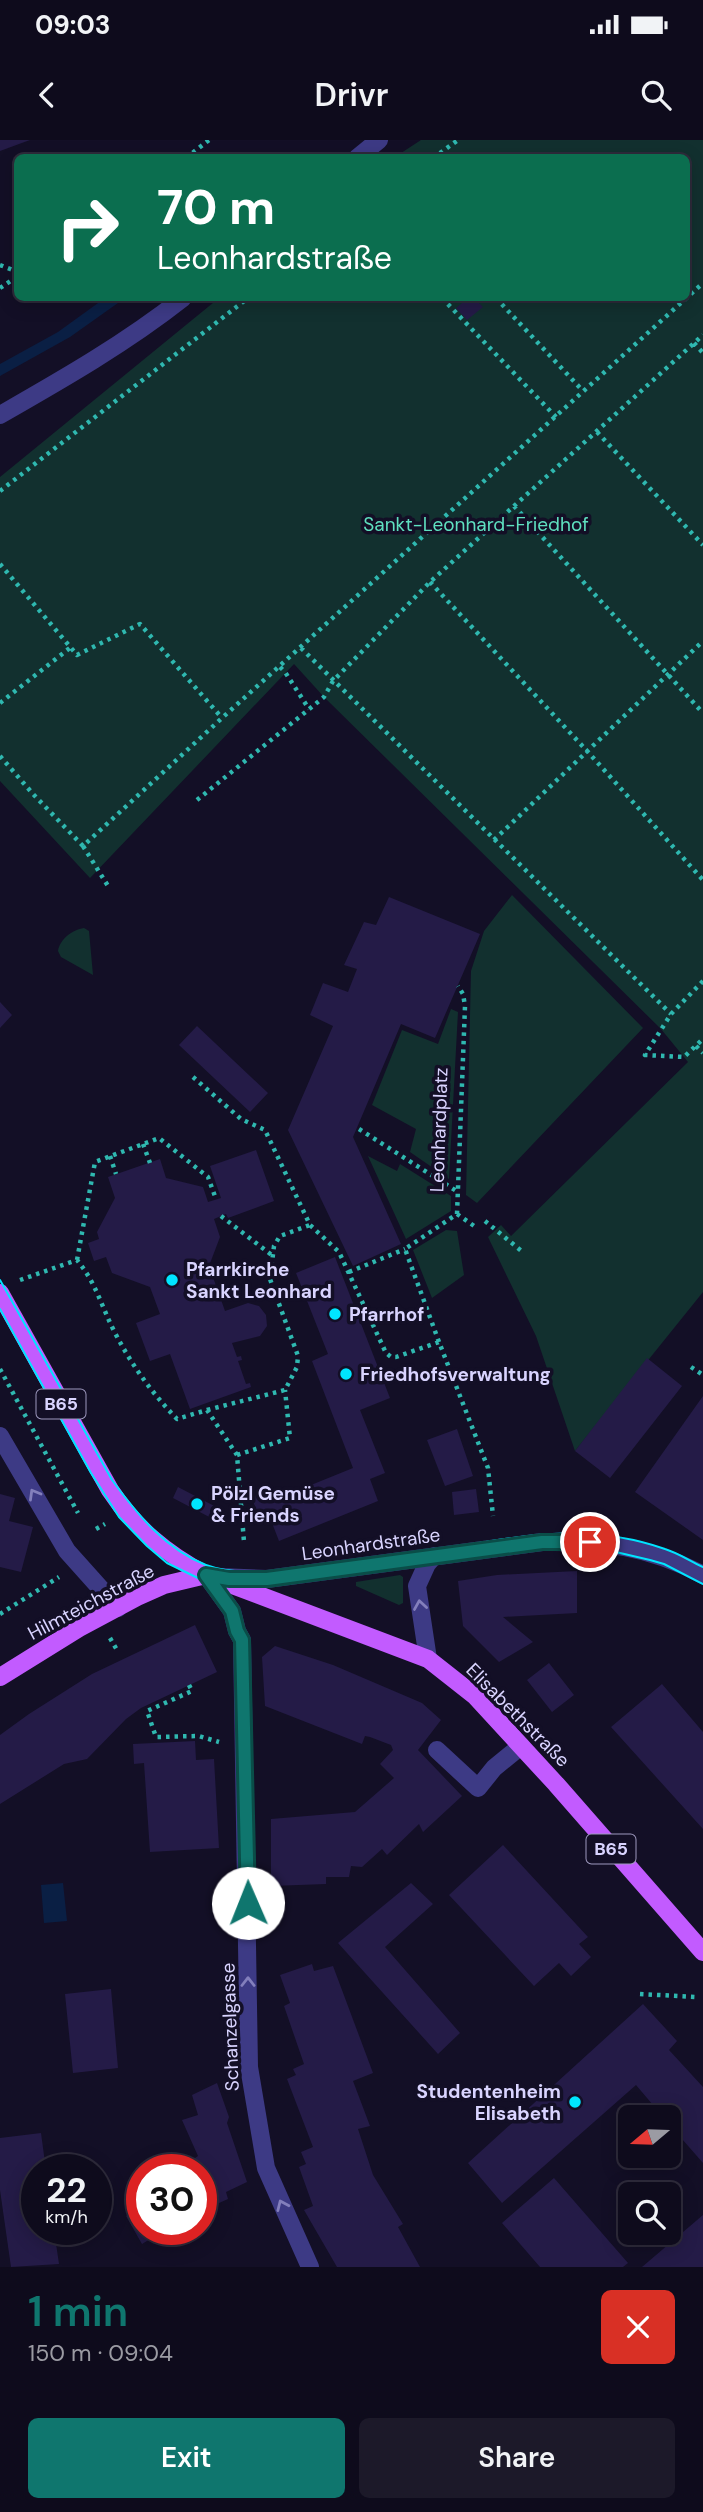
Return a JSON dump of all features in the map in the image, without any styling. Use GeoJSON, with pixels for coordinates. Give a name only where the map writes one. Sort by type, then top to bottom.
{"type":"FeatureCollection","features":[{"type":"Feature","properties":{"kind":"main road","name":"B65"},"geometry":{"type":"LineString","coordinates":[[0,1293],[125,1514],[178,1560],[206,1575]]}},
{"type":"Feature","properties":{"kind":"main road","name":"Hilmteichstraße"},"geometry":{"type":"LineString","coordinates":[[0,1677],[79,1628],[164,1585],[206,1575]]}},
{"type":"Feature","properties":{"kind":"main road","name":"Elisabethstraße"},"geometry":{"type":"LineString","coordinates":[[206,1575],[428,1659],[475,1696],[703,1952]]}},
{"type":"Feature","properties":{"kind":"street"},"geometry":{"type":"LineString","coordinates":[[362,154],[379,140]]}},
{"type":"Feature","properties":{"kind":"street"},"geometry":{"type":"LineString","coordinates":[[0,415],[69,376],[150,324],[179,301]]}},
{"type":"Feature","properties":{"kind":"street"},"geometry":{"type":"LineString","coordinates":[[0,1436],[67,1551],[118,1608]]}},
{"type":"Feature","properties":{"kind":"street","name":"Leonhardstraße"},"geometry":{"type":"LineString","coordinates":[[206,1575],[229,1579],[267,1579],[542,1542],[584,1541],[638,1548],[703,1575]]}},
{"type":"Feature","properties":{"kind":"street"},"geometry":{"type":"LineString","coordinates":[[428,1659],[417,1586],[427,1564],[434,1556]]}},
{"type":"Feature","properties":{"kind":"street","name":"Schanzelgasse"},"geometry":{"type":"LineString","coordinates":[[206,1575],[232,1611],[242,1640],[249,2067],[266,2168],[310,2267]]}},
{"type":"Feature","properties":{"kind":"street"},"geometry":{"type":"LineString","coordinates":[[437,1750],[478,1788],[494,1768],[521,1746]]}},
{"type":"Feature","properties":{"kind":"path"},"geometry":{"type":"LineString","coordinates":[[191,154],[209,140]]}},
{"type":"Feature","properties":{"kind":"path"},"geometry":{"type":"LineString","coordinates":[[439,154],[458,140]]}},
{"type":"Feature","properties":{"kind":"path"},"geometry":{"type":"LineString","coordinates":[[0,288],[14,277]]}},
{"type":"Feature","properties":{"kind":"path"},"geometry":{"type":"LineString","coordinates":[[0,491],[244,301]]}},
{"type":"Feature","properties":{"kind":"path"},"geometry":{"type":"LineString","coordinates":[[445,301],[556,417]]}},
{"type":"Feature","properties":{"kind":"path"},"geometry":{"type":"LineString","coordinates":[[499,301],[583,391]]}},
{"type":"Feature","properties":{"kind":"path"},"geometry":{"type":"LineString","coordinates":[[83,846],[683,301]]}},
{"type":"Feature","properties":{"kind":"path"},"geometry":{"type":"LineString","coordinates":[[197,800],[324,697],[333,681],[430,582],[703,335]]}},
{"type":"Feature","properties":{"kind":"path"},"geometry":{"type":"LineString","coordinates":[[694,343],[703,353]]}},
{"type":"Feature","properties":{"kind":"path"},"geometry":{"type":"LineString","coordinates":[[597,432],[703,545]]}},
{"type":"Feature","properties":{"kind":"path"},"geometry":{"type":"LineString","coordinates":[[514,506],[703,713]]}},
{"type":"Feature","properties":{"kind":"path"},"geometry":{"type":"LineString","coordinates":[[0,564],[77,654],[140,624],[222,718]]}},
{"type":"Feature","properties":{"kind":"path"},"geometry":{"type":"LineString","coordinates":[[430,582],[703,880]]}},
{"type":"Feature","properties":{"kind":"path"},"geometry":{"type":"LineString","coordinates":[[494,840],[703,641]]}},
{"type":"Feature","properties":{"kind":"path"},"geometry":{"type":"LineString","coordinates":[[0,703],[71,647]]}},
{"type":"Feature","properties":{"kind":"path"},"geometry":{"type":"LineString","coordinates":[[301,648],[671,1014]]}},
{"type":"Feature","properties":{"kind":"path"},"geometry":{"type":"LineString","coordinates":[[280,667],[309,709]]}},
{"type":"Feature","properties":{"kind":"path"},"geometry":{"type":"LineString","coordinates":[[0,756],[83,846],[108,886]]}},
{"type":"Feature","properties":{"kind":"path"},"geometry":{"type":"LineString","coordinates":[[703,981],[671,1014],[645,1055],[684,1057],[703,1039]]}},
{"type":"Feature","properties":{"kind":"path","name":"Leonhardplatz"},"geometry":{"type":"LineString","coordinates":[[349,1272],[405,1249],[457,1214],[465,1006],[458,986]]}},
{"type":"Feature","properties":{"kind":"path"},"geometry":{"type":"LineString","coordinates":[[696,1046],[703,1053]]}},
{"type":"Feature","properties":{"kind":"path"},"geometry":{"type":"LineString","coordinates":[[193,1077],[241,1119],[265,1130],[310,1226],[340,1252],[386,1353],[396,1357],[439,1342]]}},
{"type":"Feature","properties":{"kind":"path"},"geometry":{"type":"LineString","coordinates":[[359,1129],[458,1192]]}},
{"type":"Feature","properties":{"kind":"path"},"geometry":{"type":"LineString","coordinates":[[216,1199],[208,1177],[159,1138],[95,1162],[77,1260],[91,1277],[113,1329],[135,1368],[158,1400],[177,1419],[285,1390]]}},
{"type":"Feature","properties":{"kind":"path"},"geometry":{"type":"LineString","coordinates":[[143,1144],[150,1163]]}},
{"type":"Feature","properties":{"kind":"path"},"geometry":{"type":"LineString","coordinates":[[110,1156],[116,1174]]}},
{"type":"Feature","properties":{"kind":"path"},"geometry":{"type":"LineString","coordinates":[[457,1214],[477,1228]]}},
{"type":"Feature","properties":{"kind":"path"},"geometry":{"type":"LineString","coordinates":[[221,1216],[273,1256]]}},
{"type":"Feature","properties":{"kind":"path"},"geometry":{"type":"LineString","coordinates":[[485,1221],[524,1252]]}},
{"type":"Feature","properties":{"kind":"path"},"geometry":{"type":"LineString","coordinates":[[237,1455],[290,1438],[285,1390],[297,1367],[298,1356],[270,1279],[274,1245],[280,1236],[310,1226]]}},
{"type":"Feature","properties":{"kind":"path"},"geometry":{"type":"LineString","coordinates":[[405,1249],[488,1468],[493,1516]]}},
{"type":"Feature","properties":{"kind":"path"},"geometry":{"type":"LineString","coordinates":[[16,1282],[77,1260]]}},
{"type":"Feature","properties":{"kind":"path"},"geometry":{"type":"LineString","coordinates":[[691,1367],[703,1375]]}},
{"type":"Feature","properties":{"kind":"path"},"geometry":{"type":"LineString","coordinates":[[0,1369],[78,1513]]}},
{"type":"Feature","properties":{"kind":"path"},"geometry":{"type":"LineString","coordinates":[[207,1410],[237,1455],[244,1542]]}},
{"type":"Feature","properties":{"kind":"path"},"geometry":{"type":"LineString","coordinates":[[0,1614],[65,1573]]}},
{"type":"Feature","properties":{"kind":"path"},"geometry":{"type":"LineString","coordinates":[[190,1685],[192,1691],[147,1711],[156,1737],[199,1736],[230,1745]]}},
{"type":"Feature","properties":{"kind":"path"},"geometry":{"type":"LineString","coordinates":[[640,1994],[696,1997]]}},
{"type":"Feature","properties":{"kind":"green space","name":"Sankt-Leonhard-Friedhof"},"geometry":{"type":"Polygon","coordinates":[[[421,140],[703,140],[703,1292],[575,1451],[536,1336],[488,1237],[501,1225],[511,1236],[688,1062],[661,1029],[324,697],[294,664],[90,878],[0,781],[0,477],[215,301],[690,301],[690,154],[400,154],[421,140]]]}},
{"type":"Feature","properties":{"kind":"green space"},"geometry":{"type":"Polygon","coordinates":[[[512,895],[643,1028],[477,1203],[466,1195],[471,971],[484,931],[512,895]]]}},
{"type":"Feature","properties":{"kind":"green space"},"geometry":{"type":"Polygon","coordinates":[[[84,928],[89,931],[93,975],[61,957],[58,951],[67,936],[84,928]]]}},
{"type":"Feature","properties":{"kind":"green space"},"geometry":{"type":"Polygon","coordinates":[[[451,1009],[458,1012],[449,1179],[410,1152],[416,1129],[372,1105],[402,1030],[438,1044],[451,1009]]]}},
{"type":"Feature","properties":{"kind":"green space"},"geometry":{"type":"Polygon","coordinates":[[[368,1156],[397,1171],[400,1164],[451,1196],[451,1211],[406,1239],[368,1156]]]}},
{"type":"Feature","properties":{"kind":"green space"},"geometry":{"type":"Polygon","coordinates":[[[446,1230],[457,1231],[464,1275],[432,1298],[413,1250],[446,1230]]]}},
{"type":"Feature","properties":{"kind":"green space"},"geometry":{"type":"Polygon","coordinates":[[[400,1575],[403,1577],[403,1603],[399,1605],[356,1586],[356,1582],[400,1575]]]}},
{"type":"Feature","properties":{"kind":"water"},"geometry":{"type":"Polygon","coordinates":[[[101,301],[121,301],[70,337],[0,376],[0,364],[58,332],[101,301]]]}},
{"type":"Feature","properties":{"kind":"water"},"geometry":{"type":"Polygon","coordinates":[[[63,1883],[67,1921],[44,1923],[41,1885],[63,1883]]]}},
{"type":"Feature","properties":{"kind":"building"},"geometry":{"type":"Polygon","coordinates":[[[0,140],[30,140],[0,151],[0,140]]]}},
{"type":"Feature","properties":{"kind":"building"},"geometry":{"type":"Polygon","coordinates":[[[464,301],[477,301],[483,307],[467,320],[456,308],[464,301]]]}},
{"type":"Feature","properties":{"kind":"building"},"geometry":{"type":"Polygon","coordinates":[[[389,897],[480,934],[435,1038],[401,1024],[353,1137],[401,1244],[353,1266],[288,1130],[333,1026],[310,1015],[323,983],[348,992],[357,969],[344,965],[364,922],[376,925],[389,897]]]}},
{"type":"Feature","properties":{"kind":"building"},"geometry":{"type":"Polygon","coordinates":[[[0,1002],[12,1015],[0,1028],[0,1002]]]}},
{"type":"Feature","properties":{"kind":"building"},"geometry":{"type":"Polygon","coordinates":[[[197,1026],[268,1093],[250,1112],[179,1045],[197,1026]]]}},
{"type":"Feature","properties":{"kind":"building","name":"Pfarrkirche Sankt Leonhard"},"geometry":{"type":"Polygon","coordinates":[[[256,1150],[274,1201],[228,1218],[226,1214],[214,1219],[220,1237],[209,1266],[225,1311],[248,1303],[259,1306],[266,1315],[267,1326],[260,1336],[232,1343],[237,1357],[241,1356],[242,1360],[238,1361],[246,1384],[250,1383],[251,1387],[190,1409],[170,1354],[150,1361],[136,1323],[160,1314],[150,1287],[112,1273],[106,1257],[94,1261],[88,1243],[99,1239],[97,1232],[115,1198],[108,1177],[160,1159],[166,1178],[203,1187],[208,1202],[221,1198],[210,1166],[256,1150]]]}},
{"type":"Feature","properties":{"kind":"building"},"geometry":{"type":"Polygon","coordinates":[[[335,1257],[390,1398],[360,1410],[385,1473],[370,1479],[378,1501],[279,1541],[267,1510],[258,1513],[251,1497],[270,1490],[274,1500],[353,1468],[312,1361],[328,1354],[296,1273],[335,1257]]]}},
{"type":"Feature","properties":{"kind":"building"},"geometry":{"type":"Polygon","coordinates":[[[647,1358],[682,1386],[610,1478],[575,1451],[647,1358]]]}},
{"type":"Feature","properties":{"kind":"building"},"geometry":{"type":"Polygon","coordinates":[[[703,1396],[703,1540],[635,1492],[703,1396]]]}},
{"type":"Feature","properties":{"kind":"building"},"geometry":{"type":"Polygon","coordinates":[[[457,1429],[473,1476],[445,1486],[427,1440],[457,1429]]]}},
{"type":"Feature","properties":{"kind":"building","name":"Pölzl Gemüse & Friends"},"geometry":{"type":"Polygon","coordinates":[[[178,1487],[220,1509],[215,1520],[173,1498],[178,1487]]]}},
{"type":"Feature","properties":{"kind":"building"},"geometry":{"type":"Polygon","coordinates":[[[476,1489],[479,1512],[454,1515],[452,1492],[476,1489]]]}},
{"type":"Feature","properties":{"kind":"building"},"geometry":{"type":"Polygon","coordinates":[[[0,1494],[15,1498],[9,1521],[33,1527],[21,1572],[0,1567],[0,1494]]]}},
{"type":"Feature","properties":{"kind":"building"},"geometry":{"type":"Polygon","coordinates":[[[577,1571],[577,1613],[503,1617],[533,1642],[499,1662],[463,1626],[458,1581],[497,1575],[577,1571]]]}},
{"type":"Feature","properties":{"kind":"building"},"geometry":{"type":"Polygon","coordinates":[[[195,1625],[217,1672],[141,1708],[126,1719],[87,1759],[64,1764],[0,1804],[0,1735],[92,1674],[195,1625]]]}},
{"type":"Feature","properties":{"kind":"building"},"geometry":{"type":"Polygon","coordinates":[[[275,1646],[333,1665],[422,1703],[441,1720],[418,1750],[462,1796],[423,1832],[419,1824],[387,1855],[382,1849],[362,1867],[351,1866],[349,1877],[326,1877],[326,1884],[271,1886],[271,1819],[355,1812],[394,1778],[380,1764],[393,1750],[391,1745],[370,1737],[365,1736],[362,1744],[265,1706],[262,1657],[275,1646]]]}},
{"type":"Feature","properties":{"kind":"building"},"geometry":{"type":"Polygon","coordinates":[[[549,1663],[574,1695],[552,1712],[527,1680],[549,1663]]]}},
{"type":"Feature","properties":{"kind":"building"},"geometry":{"type":"Polygon","coordinates":[[[662,1684],[703,1732],[703,1829],[611,1727],[662,1684]]]}},
{"type":"Feature","properties":{"kind":"building"},"geometry":{"type":"Polygon","coordinates":[[[195,1741],[196,1760],[214,1759],[219,1848],[150,1852],[144,1763],[134,1764],[133,1744],[195,1741]]]}},
{"type":"Feature","properties":{"kind":"building"},"geometry":{"type":"Polygon","coordinates":[[[503,1845],[588,1937],[579,1944],[591,1957],[571,1976],[559,1963],[534,1986],[449,1895],[503,1845]]]}},
{"type":"Feature","properties":{"kind":"building"},"geometry":{"type":"Polygon","coordinates":[[[411,1883],[433,1904],[385,1947],[460,2033],[438,2054],[338,1943],[411,1883]]]}},
{"type":"Feature","properties":{"kind":"building"},"geometry":{"type":"Polygon","coordinates":[[[312,1964],[314,1971],[333,1966],[373,2073],[353,2081],[370,2126],[358,2129],[373,2175],[403,2224],[398,2227],[420,2267],[337,2267],[304,2210],[313,2206],[299,2167],[306,2164],[301,2152],[313,2147],[287,2079],[296,2075],[293,2069],[304,2064],[284,2006],[290,2003],[280,1975],[312,1964]]]}},
{"type":"Feature","properties":{"kind":"building"},"geometry":{"type":"Polygon","coordinates":[[[111,1989],[118,2068],[73,2073],[65,1994],[111,1989]]]}},
{"type":"Feature","properties":{"kind":"building","name":"Studentenheim Elisabeth"},"geometry":{"type":"Polygon","coordinates":[[[643,2004],[677,2041],[669,2050],[703,2087],[703,2163],[681,2138],[681,2105],[653,2105],[636,2085],[502,2203],[468,2163],[643,2004]]]}},
{"type":"Feature","properties":{"kind":"building"},"geometry":{"type":"Polygon","coordinates":[[[217,2083],[247,2182],[226,2192],[228,2199],[217,2204],[217,2154],[197,2154],[182,2120],[198,2115],[192,2095],[217,2083]]]}},
{"type":"Feature","properties":{"kind":"building"},"geometry":{"type":"Polygon","coordinates":[[[41,2133],[44,2154],[21,2154],[21,2245],[56,2245],[59,2264],[11,2267],[0,2190],[0,2138],[41,2133]]]}},
{"type":"Feature","properties":{"kind":"building"},"geometry":{"type":"Polygon","coordinates":[[[554,2178],[628,2263],[623,2267],[540,2267],[502,2223],[554,2178]]]}},
{"type":"Feature","properties":{"kind":"building"},"geometry":{"type":"Polygon","coordinates":[[[703,2215],[703,2267],[642,2267],[668,2245],[681,2245],[681,2234],[703,2215]]]}},
{"type":"Feature","properties":{"kind":"tram line"},"geometry":{"type":"LineString","coordinates":[[0,1280],[112,1480],[142,1518],[165,1540],[206,1565],[236,1571],[271,1572],[508,1539],[585,1534],[638,1541],[670,1551],[703,1567]]}},
{"type":"Feature","properties":{"kind":"tram line"},"geometry":{"type":"LineString","coordinates":[[0,1309],[91,1473],[119,1517],[167,1563],[202,1580],[236,1585],[286,1584],[511,1551],[578,1548],[603,1549],[664,1564],[703,1584]]}},
{"type":"Feature","properties":{"kind":"place","name":"Pfarrkirche Sankt Leonhard"},"geometry":{"type":"Point","coordinates":[172,1280]}},
{"type":"Feature","properties":{"kind":"place","name":"Pfarrhof"},"geometry":{"type":"Point","coordinates":[335,1314]}},
{"type":"Feature","properties":{"kind":"place","name":"Friedhofsverwaltung"},"geometry":{"type":"Point","coordinates":[346,1374]}},
{"type":"Feature","properties":{"kind":"place","name":"Pölzl Gemüse & Friends"},"geometry":{"type":"Point","coordinates":[197,1504]}},
{"type":"Feature","properties":{"kind":"place","name":"Studentenheim Elisabeth"},"geometry":{"type":"Point","coordinates":[575,2102]}},
{"type":"Feature","properties":{"kind":"route"},"geometry":{"type":"LineString","coordinates":[[248,1903],[242,1640],[232,1611],[206,1575],[229,1579],[267,1579],[542,1542],[590,1542]]}}]}
